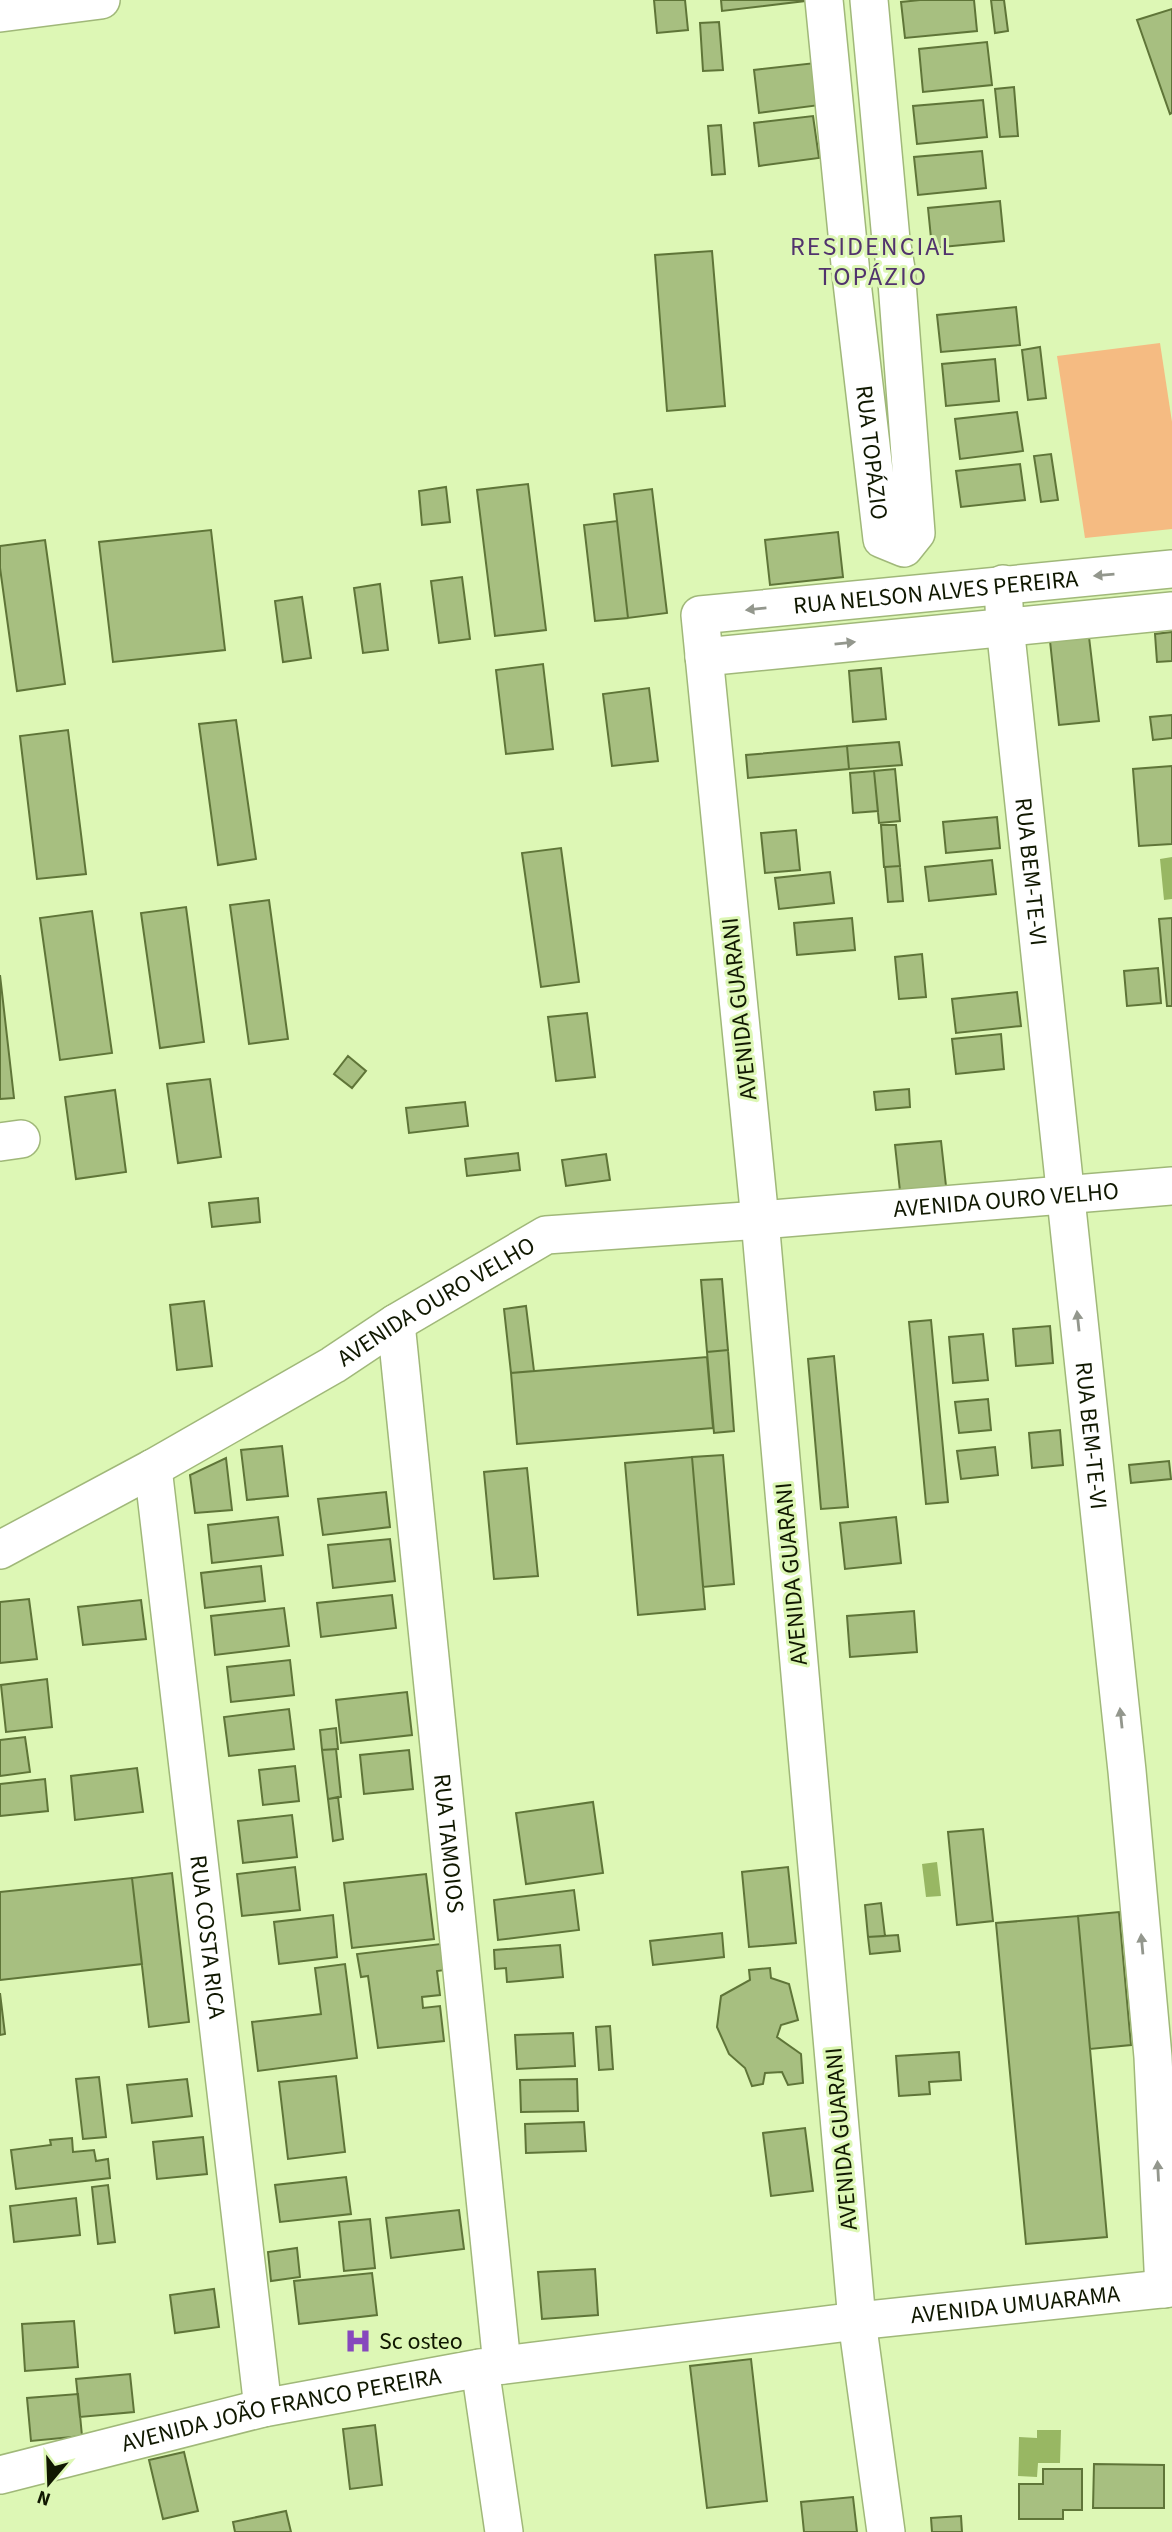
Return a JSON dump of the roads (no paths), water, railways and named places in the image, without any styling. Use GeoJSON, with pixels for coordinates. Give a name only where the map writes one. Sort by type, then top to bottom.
{"type":"FeatureCollection","features":[{"type":"Feature","properties":{"kind":"street"},"geometry":{"type":"LineString","coordinates":[[0,13],[57,3],[101,0]]}},
{"type":"Feature","properties":{"kind":"street","name":"RUA TOPÁZIO"},"geometry":{"type":"LineString","coordinates":[[824,0],[882,539],[904,548],[916,533],[869,0]]}},
{"type":"Feature","properties":{"kind":"street"},"geometry":{"type":"LineString","coordinates":[[850,260],[893,255]]}},
{"type":"Feature","properties":{"kind":"street","name":"RUA NELSON ALVES PEREIRA"},"geometry":{"type":"LineString","coordinates":[[699,615],[1172,569]]}},
{"type":"Feature","properties":{"kind":"street","name":"RUA BEM-TE-VI"},"geometry":{"type":"LineString","coordinates":[[1003,584],[1004,626],[1125,1758],[1152,2043],[1168,2288]]}},
{"type":"Feature","properties":{"kind":"street","name":"RUA NELSON ALVES PEREIRA"},"geometry":{"type":"LineString","coordinates":[[704,657],[1172,611]]}},
{"type":"Feature","properties":{"kind":"street","name":"AVENIDA GUARANI"},"geometry":{"type":"LineString","coordinates":[[699,615],[760,1220],[857,2321],[886,2532]]}},
{"type":"Feature","properties":{"kind":"street","name":"AVENIDA OURO VELHO"},"geometry":{"type":"LineString","coordinates":[[0,1550],[153,1468],[333,1365],[396,1324],[545,1236],[1172,1186]]}},
{"type":"Feature","properties":{"kind":"street","name":"RUA TAMOIOS"},"geometry":{"type":"LineString","coordinates":[[396,1324],[491,2367],[503,2532]]}},
{"type":"Feature","properties":{"kind":"street","name":"RUA COSTA RICA"},"geometry":{"type":"LineString","coordinates":[[153,1468],[263,2408]]}},
{"type":"Feature","properties":{"kind":"street","name":"AVENIDA UMUARAMA"},"geometry":{"type":"LineString","coordinates":[[857,2321],[1168,2288]]}},
{"type":"Feature","properties":{"kind":"street","name":"AVENIDA JOÃO FRANCO PEREIRA"},"geometry":{"type":"LineString","coordinates":[[0,2475],[263,2408],[491,2367],[857,2321]]}},
{"type":"Feature","properties":{"kind":"place","name":"Sc osteo"},"geometry":{"type":"Point","coordinates":[358,2341]}},
{"type":"Feature","properties":{"kind":"district","name":"RESIDENCIAL TOPÁZIO"},"geometry":{"type":"Point","coordinates":[873,261]}}]}
